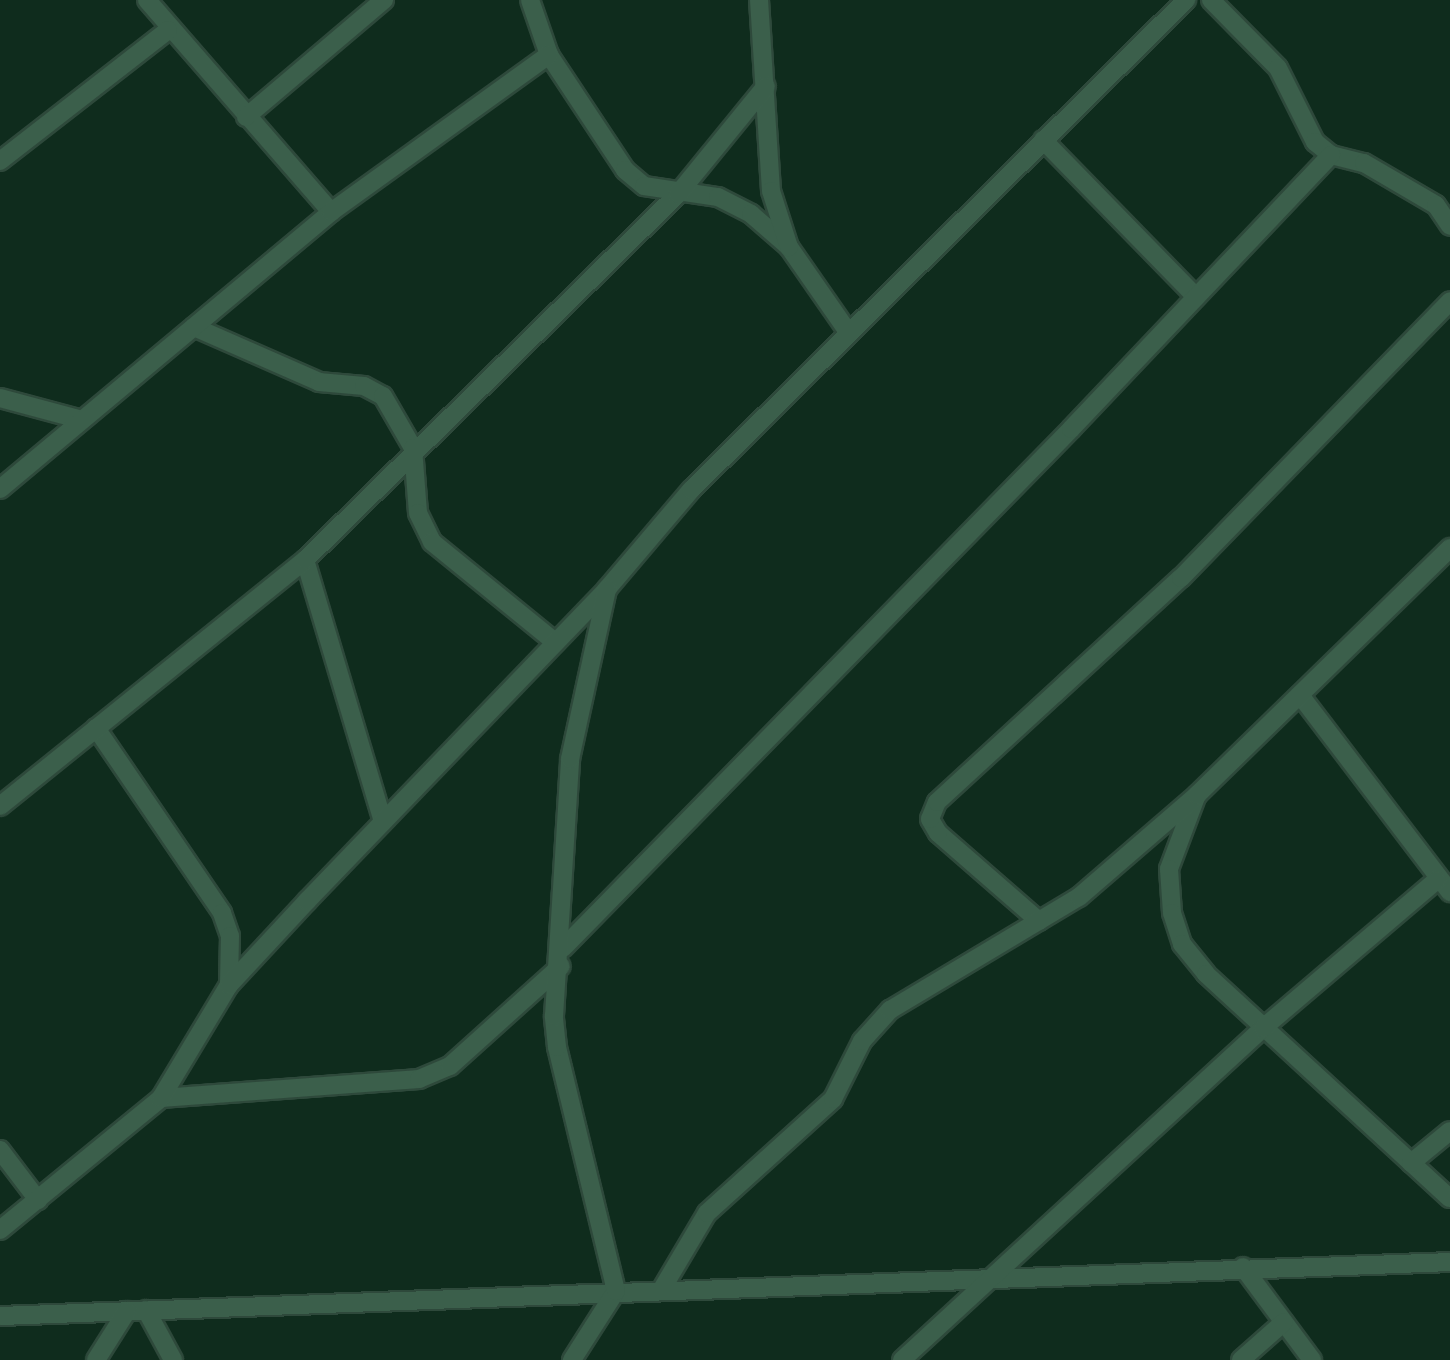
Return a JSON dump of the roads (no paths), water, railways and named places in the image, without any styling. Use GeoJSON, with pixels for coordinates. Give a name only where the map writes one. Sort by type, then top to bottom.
{"type":"FeatureCollection","features":[{"type":"Feature","properties":{"kind":"street"},"geometry":{"type":"LineString","coordinates":[[147,0],[168,30],[331,212]]}},
{"type":"Feature","properties":{"kind":"street"},"geometry":{"type":"LineString","coordinates":[[246,117],[384,0]]}},
{"type":"Feature","properties":{"kind":"street"},"geometry":{"type":"LineString","coordinates":[[530,0],[549,55],[625,170],[644,186],[678,194],[718,196],[751,214],[789,246],[848,332]]}},
{"type":"Feature","properties":{"kind":"street"},"geometry":{"type":"LineString","coordinates":[[759,0],[771,190],[789,246]]}},
{"type":"Feature","properties":{"kind":"street"},"geometry":{"type":"LineString","coordinates":[[0,1230],[161,1098],[229,985],[383,821],[607,589],[691,490],[848,332],[1186,0]]}},
{"type":"Feature","properties":{"kind":"street"},"geometry":{"type":"LineString","coordinates":[[1211,0],[1278,68],[1315,142],[1330,155],[1364,163],[1443,200],[1450,226]]}},
{"type":"Feature","properties":{"kind":"street"},"geometry":{"type":"LineString","coordinates":[[0,161],[168,30]]}},
{"type":"Feature","properties":{"kind":"street"},"geometry":{"type":"LineString","coordinates":[[0,489],[331,212],[549,55]]}},
{"type":"Feature","properties":{"kind":"street"},"geometry":{"type":"LineString","coordinates":[[0,806],[305,560],[413,448],[678,194],[766,86]]}},
{"type":"Feature","properties":{"kind":"street"},"geometry":{"type":"LineString","coordinates":[[1043,140],[1196,297]]}},
{"type":"Feature","properties":{"kind":"street"},"geometry":{"type":"LineString","coordinates":[[161,1098],[419,1079],[450,1066],[562,957],[1330,155]]}},
{"type":"Feature","properties":{"kind":"street"},"geometry":{"type":"LineString","coordinates":[[1039,921],[938,833],[930,819],[937,802],[1181,578],[1450,301]]}},
{"type":"Feature","properties":{"kind":"street"},"geometry":{"type":"LineString","coordinates":[[194,327],[319,382],[374,389],[413,448],[418,513],[432,542],[555,642]]}},
{"type":"Feature","properties":{"kind":"street"},"geometry":{"type":"LineString","coordinates":[[0,398],[82,420]]}},
{"type":"Feature","properties":{"kind":"street"},"geometry":{"type":"LineString","coordinates":[[662,1289],[707,1213],[833,1098],[862,1041],[890,1010],[1079,897],[1197,795],[1450,548]]}},
{"type":"Feature","properties":{"kind":"street"},"geometry":{"type":"LineString","coordinates":[[305,560],[383,821]]}},
{"type":"Feature","properties":{"kind":"street"},"geometry":{"type":"LineString","coordinates":[[574,1359],[616,1291],[557,1047],[569,769],[607,589]]}},
{"type":"Feature","properties":{"kind":"street"},"geometry":{"type":"LineString","coordinates":[[902,1360],[1000,1275],[1263,1028],[1444,886],[1300,695]]}},
{"type":"Feature","properties":{"kind":"street"},"geometry":{"type":"LineString","coordinates":[[96,728],[222,913],[230,936],[229,985]]}},
{"type":"Feature","properties":{"kind":"street"},"geometry":{"type":"LineString","coordinates":[[1197,795],[1169,869],[1172,913],[1182,944],[1206,974],[1450,1198]]}},
{"type":"Feature","properties":{"kind":"street"},"geometry":{"type":"LineString","coordinates":[[1411,1163],[1450,1131]]}},
{"type":"Feature","properties":{"kind":"street"},"geometry":{"type":"LineString","coordinates":[[0,1150],[38,1200]]}},
{"type":"Feature","properties":{"kind":"street"},"geometry":{"type":"LineString","coordinates":[[0,1317],[1000,1275],[1450,1262]]}},
{"type":"Feature","properties":{"kind":"street"},"geometry":{"type":"LineString","coordinates":[[1243,1267],[1312,1360]]}},
{"type":"Feature","properties":{"kind":"street"},"geometry":{"type":"LineString","coordinates":[[146,1310],[172,1360]]}},
{"type":"Feature","properties":{"kind":"street"},"geometry":{"type":"LineString","coordinates":[[96,1360],[127,1311]]}},
{"type":"Feature","properties":{"kind":"street"},"geometry":{"type":"LineString","coordinates":[[1241,1360],[1284,1322]]}}]}
